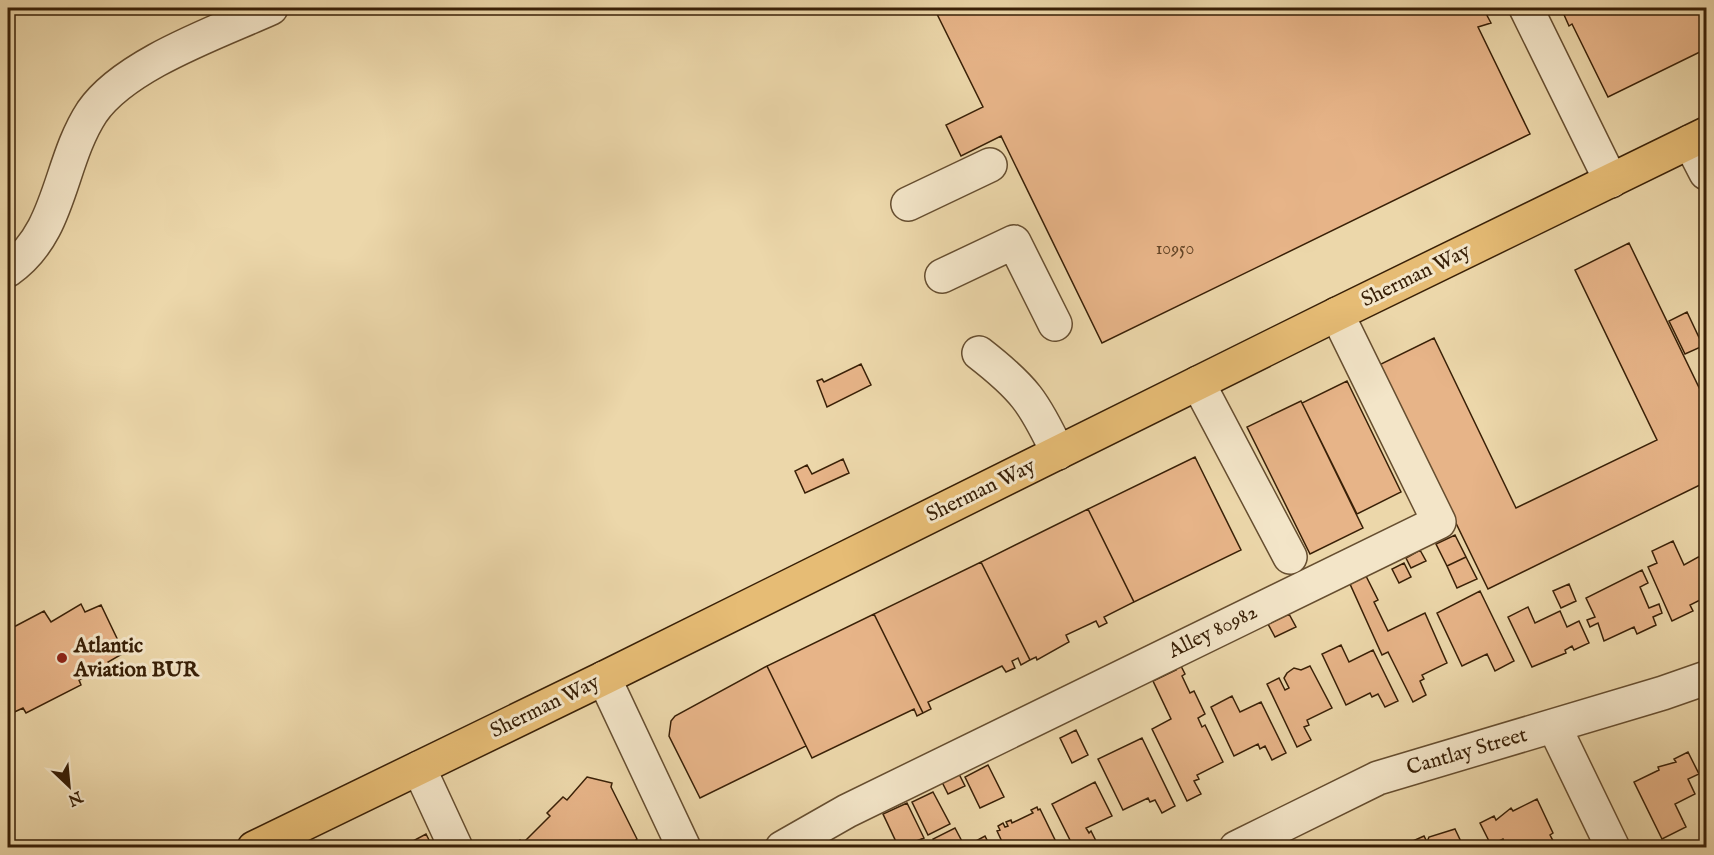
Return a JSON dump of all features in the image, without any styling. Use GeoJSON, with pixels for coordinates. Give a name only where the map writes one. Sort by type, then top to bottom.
{"type":"FeatureCollection","features":[{"type":"Feature","properties":{"kind":"main road","name":"Sherman Way"},"geometry":{"type":"LineString","coordinates":[[255,847],[604,678],[1337,314],[1698,138]]}},
{"type":"Feature","properties":{"kind":"street"},"geometry":{"type":"LineString","coordinates":[[8,270],[30,252],[40,237],[52,213],[79,135],[106,94],[129,76],[271,8]]}},
{"type":"Feature","properties":{"kind":"street"},"geometry":{"type":"LineString","coordinates":[[1526,8],[1611,181]]}},
{"type":"Feature","properties":{"kind":"street"},"geometry":{"type":"LineString","coordinates":[[1698,138],[1707,173]]}},
{"type":"Feature","properties":{"kind":"street"},"geometry":{"type":"LineString","coordinates":[[908,204],[990,165]]}},
{"type":"Feature","properties":{"kind":"street"},"geometry":{"type":"LineString","coordinates":[[942,276],[1014,242],[1056,324]]}},
{"type":"Feature","properties":{"kind":"street","name":"Alley 80982"},"geometry":{"type":"LineString","coordinates":[[782,848],[847,811],[1438,522],[1337,314]]}},
{"type":"Feature","properties":{"kind":"street"},"geometry":{"type":"LineString","coordinates":[[979,353],[1016,382],[1032,402],[1058,453]]}},
{"type":"Feature","properties":{"kind":"street"},"geometry":{"type":"LineString","coordinates":[[1198,383],[1290,557]]}},
{"type":"Feature","properties":{"kind":"street"},"geometry":{"type":"LineString","coordinates":[[604,678],[684,848]]}},
{"type":"Feature","properties":{"kind":"street","name":"Cantlay Street"},"geometry":{"type":"LineString","coordinates":[[1236,848],[1378,778],[1707,678]]}},
{"type":"Feature","properties":{"kind":"street"},"geometry":{"type":"LineString","coordinates":[[1554,726],[1613,848]]}},
{"type":"Feature","properties":{"kind":"street"},"geometry":{"type":"LineString","coordinates":[[418,768],[456,848]]}},
{"type":"Feature","properties":{"kind":"building"},"geometry":{"type":"Polygon","coordinates":[[[934,8],[1483,8],[1491,23],[1478,27],[1530,134],[1102,343],[1001,136],[961,156],[946,125],[983,107],[934,8]]]}},
{"type":"Feature","properties":{"kind":"building"},"geometry":{"type":"Polygon","coordinates":[[[1561,8],[1586,8],[1589,13],[1599,8],[1706,8],[1706,49],[1608,97],[1572,24],[1569,26],[1561,8]]]}},
{"type":"Feature","properties":{"kind":"building"},"geometry":{"type":"Polygon","coordinates":[[[1629,243],[1706,402],[1706,482],[1488,589],[1379,365],[1434,338],[1516,508],[1657,440],[1575,270],[1629,243]]]}},
{"type":"Feature","properties":{"kind":"building"},"geometry":{"type":"Polygon","coordinates":[[[1687,312],[1703,346],[1685,354],[1669,321],[1687,312]]]}},
{"type":"Feature","properties":{"kind":"building"},"geometry":{"type":"Polygon","coordinates":[[[861,364],[871,385],[827,407],[817,381],[822,379],[824,382],[861,364]]]}},
{"type":"Feature","properties":{"kind":"building"},"geometry":{"type":"Polygon","coordinates":[[[1347,381],[1401,492],[1357,514],[1302,403],[1347,381]]]}},
{"type":"Feature","properties":{"kind":"building"},"geometry":{"type":"Polygon","coordinates":[[[1301,401],[1363,528],[1310,554],[1247,427],[1301,401]]]}},
{"type":"Feature","properties":{"kind":"building"},"geometry":{"type":"Polygon","coordinates":[[[1195,457],[1241,550],[1134,602],[1088,509],[1195,457]]]}},
{"type":"Feature","properties":{"kind":"building"},"geometry":{"type":"Polygon","coordinates":[[[843,459],[849,473],[805,493],[795,471],[807,465],[812,474],[843,459]]]}},
{"type":"Feature","properties":{"kind":"building"},"geometry":{"type":"Polygon","coordinates":[[[1088,509],[1134,602],[1104,617],[1107,623],[1099,627],[1096,621],[1066,635],[1069,642],[1037,660],[1036,657],[1030,660],[981,562],[1088,509]]]}},
{"type":"Feature","properties":{"kind":"building"},"geometry":{"type":"Polygon","coordinates":[[[1455,535],[1466,557],[1447,566],[1436,544],[1455,535]]]}},
{"type":"Feature","properties":{"kind":"building"},"geometry":{"type":"Polygon","coordinates":[[[1673,541],[1684,565],[1700,556],[1706,570],[1706,597],[1690,605],[1693,611],[1672,621],[1648,567],[1657,563],[1652,551],[1673,541]]]}},
{"type":"Feature","properties":{"kind":"building"},"geometry":{"type":"Polygon","coordinates":[[[1420,550],[1426,561],[1411,568],[1406,558],[1420,550]]]}},
{"type":"Feature","properties":{"kind":"building"},"geometry":{"type":"Polygon","coordinates":[[[1466,557],[1477,579],[1457,588],[1447,566],[1466,557]]]}},
{"type":"Feature","properties":{"kind":"building"},"geometry":{"type":"Polygon","coordinates":[[[981,562],[1030,660],[1021,665],[1018,658],[1012,661],[1015,668],[1006,672],[1002,666],[928,702],[931,709],[923,713],[874,614],[981,562]]]}},
{"type":"Feature","properties":{"kind":"building"},"geometry":{"type":"Polygon","coordinates":[[[1404,563],[1411,577],[1399,583],[1392,569],[1404,563]]]}},
{"type":"Feature","properties":{"kind":"building"},"geometry":{"type":"Polygon","coordinates":[[[1642,570],[1648,583],[1640,587],[1649,608],[1659,604],[1662,613],[1653,617],[1656,625],[1637,634],[1634,627],[1604,641],[1598,623],[1590,627],[1587,620],[1595,617],[1586,598],[1642,570]]]}},
{"type":"Feature","properties":{"kind":"building"},"geometry":{"type":"Polygon","coordinates":[[[1366,576],[1378,600],[1374,602],[1388,631],[1425,613],[1447,663],[1422,675],[1424,679],[1420,681],[1426,695],[1413,702],[1388,652],[1382,655],[1350,584],[1366,576]]]}},
{"type":"Feature","properties":{"kind":"building"},"geometry":{"type":"Polygon","coordinates":[[[1569,584],[1576,601],[1561,608],[1553,591],[1569,584]]]}},
{"type":"Feature","properties":{"kind":"building"},"geometry":{"type":"Polygon","coordinates":[[[1480,591],[1514,661],[1495,671],[1487,654],[1462,666],[1437,613],[1480,591]]]}},
{"type":"Feature","properties":{"kind":"building","name":"Atlantic Aviation BUR"},"geometry":{"type":"Polygon","coordinates":[[[81,604],[85,612],[101,605],[124,653],[108,662],[111,669],[103,673],[101,669],[79,680],[81,685],[26,713],[23,708],[8,715],[8,630],[44,611],[51,622],[81,604]]]}},
{"type":"Feature","properties":{"kind":"building"},"geometry":{"type":"Polygon","coordinates":[[[1528,607],[1535,623],[1560,611],[1567,627],[1579,621],[1589,643],[1574,650],[1572,646],[1565,650],[1566,653],[1532,667],[1508,617],[1528,607]]]}},
{"type":"Feature","properties":{"kind":"building"},"geometry":{"type":"Polygon","coordinates":[[[874,614],[923,713],[917,716],[914,709],[812,758],[767,666],[874,614]]]}},
{"type":"Feature","properties":{"kind":"building"},"geometry":{"type":"Polygon","coordinates":[[[1289,614],[1296,627],[1275,637],[1268,624],[1289,614]]]}},
{"type":"Feature","properties":{"kind":"building"},"geometry":{"type":"Polygon","coordinates":[[[1341,645],[1349,662],[1373,650],[1398,701],[1385,707],[1378,694],[1372,697],[1370,693],[1346,705],[1322,654],[1341,645]]]}},
{"type":"Feature","properties":{"kind":"building"},"geometry":{"type":"Polygon","coordinates":[[[1180,664],[1185,674],[1182,676],[1190,693],[1194,691],[1205,714],[1198,718],[1202,727],[1205,725],[1223,762],[1197,775],[1199,779],[1194,781],[1201,794],[1187,801],[1152,729],[1171,719],[1153,681],[1176,670],[1174,667],[1180,664]]]}},
{"type":"Feature","properties":{"kind":"building"},"geometry":{"type":"Polygon","coordinates":[[[767,666],[806,746],[700,798],[669,736],[671,721],[675,716],[767,666]]]}},
{"type":"Feature","properties":{"kind":"building"},"geometry":{"type":"Polygon","coordinates":[[[1310,666],[1332,708],[1307,720],[1309,725],[1304,727],[1311,740],[1297,747],[1267,684],[1279,678],[1285,690],[1289,688],[1284,678],[1287,673],[1294,668],[1301,670],[1310,666]]]}},
{"type":"Feature","properties":{"kind":"building"},"geometry":{"type":"Polygon","coordinates":[[[1232,696],[1240,712],[1261,702],[1286,753],[1272,760],[1265,746],[1260,749],[1258,744],[1234,756],[1211,707],[1232,696]]]}},
{"type":"Feature","properties":{"kind":"building"},"geometry":{"type":"Polygon","coordinates":[[[1076,730],[1088,755],[1072,763],[1060,738],[1076,730]]]}},
{"type":"Feature","properties":{"kind":"building"},"geometry":{"type":"Polygon","coordinates":[[[1142,738],[1175,806],[1162,813],[1155,800],[1150,802],[1148,798],[1123,810],[1098,759],[1142,738]]]}},
{"type":"Feature","properties":{"kind":"building"},"geometry":{"type":"Polygon","coordinates":[[[1688,752],[1699,774],[1688,779],[1695,794],[1675,804],[1686,827],[1662,839],[1634,782],[1659,770],[1658,767],[1676,762],[1674,759],[1688,752]]]}},
{"type":"Feature","properties":{"kind":"building"},"geometry":{"type":"Polygon","coordinates":[[[988,765],[1004,797],[980,808],[965,777],[988,765]]]}},
{"type":"Feature","properties":{"kind":"building"},"geometry":{"type":"Polygon","coordinates":[[[959,774],[965,786],[948,794],[942,782],[959,774]]]}},
{"type":"Feature","properties":{"kind":"building"},"geometry":{"type":"Polygon","coordinates":[[[587,777],[612,783],[611,787],[637,839],[628,848],[513,848],[520,840],[523,843],[550,816],[547,813],[563,797],[567,800],[587,777]]]}},
{"type":"Feature","properties":{"kind":"building"},"geometry":{"type":"Polygon","coordinates":[[[1095,782],[1112,816],[1086,828],[1089,833],[1091,831],[1097,843],[1089,848],[1074,848],[1052,804],[1095,782]]]}},
{"type":"Feature","properties":{"kind":"building"},"geometry":{"type":"Polygon","coordinates":[[[933,792],[950,824],[928,835],[912,802],[933,792]]]}},
{"type":"Feature","properties":{"kind":"building"},"geometry":{"type":"Polygon","coordinates":[[[1537,799],[1553,833],[1550,835],[1557,848],[1507,848],[1503,839],[1491,845],[1480,823],[1494,816],[1496,820],[1511,808],[1513,811],[1537,799]]]}},
{"type":"Feature","properties":{"kind":"building"},"geometry":{"type":"Polygon","coordinates":[[[907,803],[924,838],[899,848],[883,814],[907,803]]]}},
{"type":"Feature","properties":{"kind":"building"},"geometry":{"type":"Polygon","coordinates":[[[1037,807],[1059,848],[1005,848],[997,831],[1000,830],[998,826],[1003,823],[1005,827],[1008,826],[1006,822],[1011,820],[1012,823],[1033,813],[1031,810],[1037,807]]]}},
{"type":"Feature","properties":{"kind":"building"},"geometry":{"type":"Polygon","coordinates":[[[955,828],[965,847],[985,836],[991,848],[937,848],[933,839],[955,828]]]}},
{"type":"Feature","properties":{"kind":"building"},"geometry":{"type":"Polygon","coordinates":[[[1455,829],[1464,848],[1405,848],[1404,845],[1424,836],[1427,842],[1429,837],[1455,829]]]}},
{"type":"Feature","properties":{"kind":"building"},"geometry":{"type":"Polygon","coordinates":[[[426,834],[433,848],[400,848],[426,834]]]}},
{"type":"Feature","properties":{"kind":"place","name":"Atlantic Aviation BUR"},"geometry":{"type":"Point","coordinates":[62,658]}}]}
